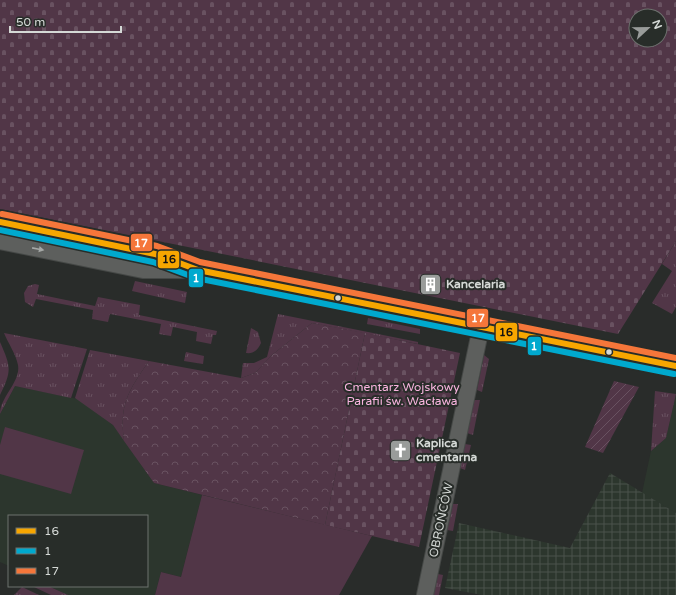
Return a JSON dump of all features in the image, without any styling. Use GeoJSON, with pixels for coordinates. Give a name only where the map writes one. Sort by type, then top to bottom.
{"type":"FeatureCollection","features":[{"type":"Feature","properties":{"kind":"street"},"geometry":{"type":"LineString","coordinates":[[0,222],[155,254],[198,270],[676,366]]}},
{"type":"Feature","properties":{"kind":"street"},"geometry":{"type":"LineString","coordinates":[[0,241],[143,270],[198,270]]}},
{"type":"Feature","properties":{"kind":"street","name":"OBROŃCÓW"},"geometry":{"type":"LineString","coordinates":[[425,595],[481,327]]}},
{"type":"Feature","properties":{"kind":"shaded area"},"geometry":{"type":"Polygon","coordinates":[[[15,386],[78,399],[113,425],[154,483],[202,495],[181,577],[161,572],[155,595],[68,595],[50,587],[148,587],[148,515],[8,515],[8,566],[0,562],[0,414],[15,386]]]}},
{"type":"Feature","properties":{"kind":"shaded area"},"geometry":{"type":"Polygon","coordinates":[[[676,394],[676,513],[642,493],[651,451],[666,438],[676,394]]]}},
{"type":"Feature","properties":{"kind":"shaded area"},"geometry":{"type":"Polygon","coordinates":[[[610,473],[676,513],[676,595],[482,595],[445,588],[459,523],[570,548],[610,473]]]}},
{"type":"Feature","properties":{"kind":"green space"},"geometry":{"type":"Polygon","coordinates":[[[0,0],[676,0],[676,241],[618,334],[0,209],[0,0]]]}},
{"type":"Feature","properties":{"kind":"green space"},"geometry":{"type":"Polygon","coordinates":[[[676,241],[676,307],[672,314],[652,303],[672,271],[662,264],[676,241]]]}},
{"type":"Feature","properties":{"kind":"green space"},"geometry":{"type":"Polygon","coordinates":[[[135,281],[187,292],[185,303],[132,291],[135,281]]]}},
{"type":"Feature","properties":{"kind":"green space"},"geometry":{"type":"Polygon","coordinates":[[[35,284],[39,285],[37,294],[95,306],[98,297],[140,305],[139,315],[217,331],[216,335],[213,335],[211,344],[196,341],[197,332],[173,327],[171,336],[159,334],[161,324],[110,314],[108,322],[92,319],[93,310],[36,299],[33,307],[25,302],[24,293],[28,286],[35,284]]]}},
{"type":"Feature","properties":{"kind":"green space"},"geometry":{"type":"Polygon","coordinates":[[[278,314],[418,342],[418,344],[312,323],[272,355],[255,373],[241,378],[243,363],[254,363],[267,357],[278,314]]]}},
{"type":"Feature","properties":{"kind":"green space"},"geometry":{"type":"Polygon","coordinates":[[[368,318],[420,329],[420,334],[367,324],[368,318]]]}},
{"type":"Feature","properties":{"kind":"green space"},"geometry":{"type":"Polygon","coordinates":[[[312,323],[365,333],[325,525],[154,483],[124,441],[123,428],[124,407],[127,398],[149,361],[241,378],[255,373],[272,355],[312,323]]]}},
{"type":"Feature","properties":{"kind":"green space"},"geometry":{"type":"Polygon","coordinates":[[[251,328],[258,332],[261,343],[255,351],[246,353],[251,328]]]}},
{"type":"Feature","properties":{"kind":"green space"},"geometry":{"type":"Polygon","coordinates":[[[4,333],[87,349],[71,398],[15,386],[0,414],[3,402],[14,383],[18,371],[16,357],[4,333]]]}},
{"type":"Feature","properties":{"kind":"green space","name":"Cmentarz Wojskowy Parafii św. Wacława"},"geometry":{"type":"Polygon","coordinates":[[[365,333],[460,353],[419,547],[325,525],[365,333]]]}},
{"type":"Feature","properties":{"kind":"green space"},"geometry":{"type":"Polygon","coordinates":[[[0,342],[9,369],[7,380],[0,395],[0,342]]]}},
{"type":"Feature","properties":{"kind":"green space"},"geometry":{"type":"Polygon","coordinates":[[[90,350],[149,361],[131,389],[124,407],[124,441],[113,425],[75,398],[90,350]]]}},
{"type":"Feature","properties":{"kind":"green space"},"geometry":{"type":"Polygon","coordinates":[[[186,352],[204,356],[203,364],[184,361],[186,352]]]}},
{"type":"Feature","properties":{"kind":"green space"},"geometry":{"type":"Polygon","coordinates":[[[484,355],[489,359],[482,392],[477,390],[484,355]]]}},
{"type":"Feature","properties":{"kind":"green space"},"geometry":{"type":"Polygon","coordinates":[[[614,381],[639,387],[603,453],[585,447],[614,381]]]}},
{"type":"Feature","properties":{"kind":"green space"},"geometry":{"type":"Polygon","coordinates":[[[655,391],[676,394],[666,438],[651,451],[655,391]]]}},
{"type":"Feature","properties":{"kind":"green space"},"geometry":{"type":"Polygon","coordinates":[[[474,400],[480,400],[473,435],[467,433],[474,400]]]}},
{"type":"Feature","properties":{"kind":"green space"},"geometry":{"type":"Polygon","coordinates":[[[5,427],[84,450],[71,494],[0,474],[0,445],[5,427]]]}},
{"type":"Feature","properties":{"kind":"green space"},"geometry":{"type":"Polygon","coordinates":[[[465,444],[471,445],[465,470],[460,468],[465,444]]]}},
{"type":"Feature","properties":{"kind":"green space"},"geometry":{"type":"Polygon","coordinates":[[[202,495],[372,536],[339,595],[155,595],[161,572],[181,577],[202,495]]]}},
{"type":"Feature","properties":{"kind":"green space"},"geometry":{"type":"Polygon","coordinates":[[[453,504],[458,504],[453,531],[447,530],[453,504]]]}},
{"type":"Feature","properties":{"kind":"green space"},"geometry":{"type":"Polygon","coordinates":[[[438,574],[443,575],[439,595],[433,595],[438,574]]]}},
{"type":"Feature","properties":{"kind":"green space"},"geometry":{"type":"Polygon","coordinates":[[[22,587],[39,595],[14,595],[22,587]]]}},
{"type":"Feature","properties":{"kind":"green space"},"geometry":{"type":"Polygon","coordinates":[[[34,587],[50,587],[68,595],[51,595],[34,587]]]}},
{"type":"Feature","properties":{"kind":"transit line","name":"17"},"geometry":{"type":"LineString","coordinates":[[2,214],[157,246],[200,262],[676,358]]}},
{"type":"Feature","properties":{"kind":"transit line","name":"16"},"geometry":{"type":"LineString","coordinates":[[0,222],[155,254],[198,270],[676,366]]}},
{"type":"Feature","properties":{"kind":"transit line","name":"1"},"geometry":{"type":"LineString","coordinates":[[0,230],[153,262],[196,278],[674,374]]}},
{"type":"Feature","properties":{"kind":"place","name":"Kancelaria"},"geometry":{"type":"Point","coordinates":[431,284]}},
{"type":"Feature","properties":{"kind":"place","name":"Kaplica cmentarna"},"geometry":{"type":"Point","coordinates":[401,450]}}]}
